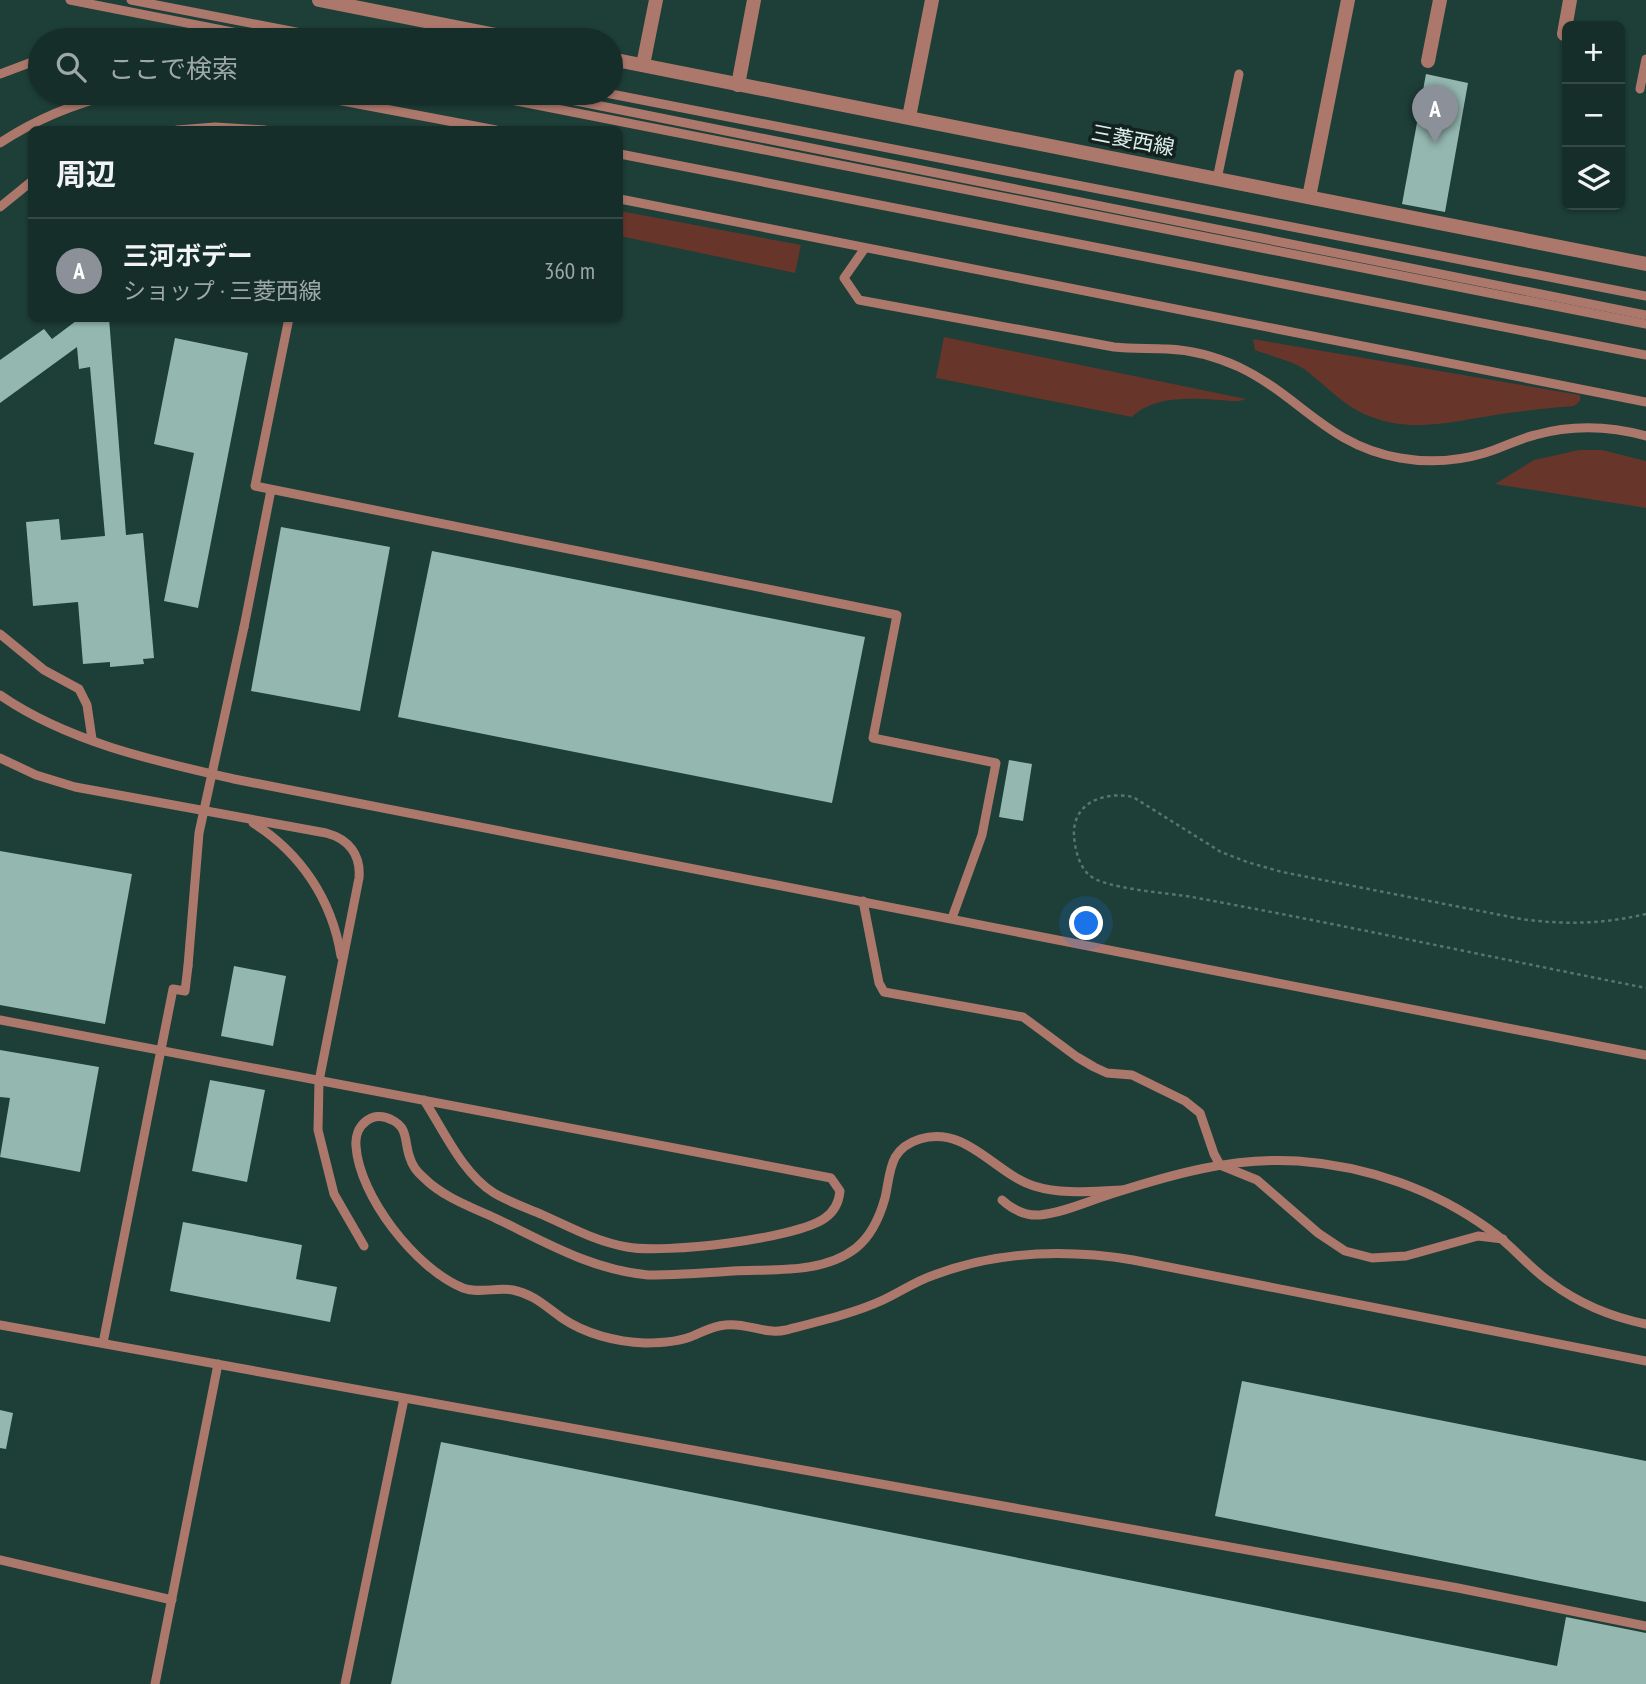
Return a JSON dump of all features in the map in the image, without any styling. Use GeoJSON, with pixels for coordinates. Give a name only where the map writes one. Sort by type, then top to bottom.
{"type":"FeatureCollection","features":[{"type":"Feature","properties":{"kind":"street"},"geometry":{"type":"LineString","coordinates":[[319,0],[386,6],[473,28]]}},
{"type":"Feature","properties":{"kind":"street"},"geometry":{"type":"LineString","coordinates":[[643,65],[656,0]]}},
{"type":"Feature","properties":{"kind":"street"},"geometry":{"type":"LineString","coordinates":[[738,85],[754,0]]}},
{"type":"Feature","properties":{"kind":"street"},"geometry":{"type":"LineString","coordinates":[[909,117],[932,0]]}},
{"type":"Feature","properties":{"kind":"street"},"geometry":{"type":"LineString","coordinates":[[1309,197],[1348,0]]}},
{"type":"Feature","properties":{"kind":"street"},"geometry":{"type":"LineString","coordinates":[[1428,61],[1440,0]]}},
{"type":"Feature","properties":{"kind":"street"},"geometry":{"type":"LineString","coordinates":[[1566,21],[1570,0]]}},
{"type":"Feature","properties":{"kind":"street","name":"三菱西線"},"geometry":{"type":"LineString","coordinates":[[623,61],[1646,264]]}},
{"type":"Feature","properties":{"kind":"lane"},"geometry":{"type":"LineString","coordinates":[[71,0],[212,28]]}},
{"type":"Feature","properties":{"kind":"lane"},"geometry":{"type":"LineString","coordinates":[[131,0],[276,28]]}},
{"type":"Feature","properties":{"kind":"lane"},"geometry":{"type":"LineString","coordinates":[[1640,89],[1646,59]]}},
{"type":"Feature","properties":{"kind":"lane"},"geometry":{"type":"LineString","coordinates":[[0,74],[28,64]]}},
{"type":"Feature","properties":{"kind":"lane"},"geometry":{"type":"LineString","coordinates":[[1217,179],[1239,74]]}},
{"type":"Feature","properties":{"kind":"lane"},"geometry":{"type":"LineString","coordinates":[[623,96],[1646,296]]}},
{"type":"Feature","properties":{"kind":"lane"},"geometry":{"type":"LineString","coordinates":[[30,126],[75,105]]}},
{"type":"Feature","properties":{"kind":"lane"},"geometry":{"type":"LineString","coordinates":[[364,105],[475,126]]}},
{"type":"Feature","properties":{"kind":"lane"},"geometry":{"type":"LineString","coordinates":[[537,105],[1646,324]]}},
{"type":"Feature","properties":{"kind":"lane"},"geometry":{"type":"LineString","coordinates":[[596,105],[1646,315]]}},
{"type":"Feature","properties":{"kind":"lane"},"geometry":{"type":"LineString","coordinates":[[0,143],[28,127]]}},
{"type":"Feature","properties":{"kind":"lane"},"geometry":{"type":"LineString","coordinates":[[623,155],[1646,355]]}},
{"type":"Feature","properties":{"kind":"lane"},"geometry":{"type":"LineString","coordinates":[[0,207],[28,184]]}},
{"type":"Feature","properties":{"kind":"lane"},"geometry":{"type":"LineString","coordinates":[[623,200],[1646,402]]}},
{"type":"Feature","properties":{"kind":"lane"},"geometry":{"type":"LineString","coordinates":[[865,248],[844,278],[859,300],[1114,347],[1171,349],[1217,359],[1270,385],[1339,436],[1385,455],[1422,460],[1460,458],[1484,453],[1536,435],[1580,428],[1610,429],[1646,436]]}},
{"type":"Feature","properties":{"kind":"lane"},"geometry":{"type":"LineString","coordinates":[[288,322],[255,486],[897,615],[873,738],[996,763],[982,835],[952,918]]}},
{"type":"Feature","properties":{"kind":"lane"},"geometry":{"type":"LineString","coordinates":[[103,1343],[173,989],[185,991],[200,833],[271,489]]}},
{"type":"Feature","properties":{"kind":"lane"},"geometry":{"type":"LineString","coordinates":[[0,634],[44,670],[79,689],[87,705],[92,739]]}},
{"type":"Feature","properties":{"kind":"lane"},"geometry":{"type":"LineString","coordinates":[[0,695],[46,722],[92,739],[162,761],[234,779],[1646,1055]]}},
{"type":"Feature","properties":{"kind":"lane"},"geometry":{"type":"LineString","coordinates":[[0,758],[36,775],[75,787],[333,835],[345,841],[354,852],[359,865],[359,878],[320,1081],[318,1130],[334,1194],[364,1246]]}},
{"type":"Feature","properties":{"kind":"lane"},"geometry":{"type":"LineString","coordinates":[[248,820],[277,840],[312,879],[335,926],[342,961]]}},
{"type":"Feature","properties":{"kind":"lane"},"geometry":{"type":"LineString","coordinates":[[863,901],[879,983],[884,992],[1023,1017],[1094,1067],[1107,1073],[1132,1075],[1185,1101],[1200,1112],[1220,1164],[1257,1180],[1318,1233],[1345,1251],[1373,1258],[1406,1256],[1478,1237],[1503,1239]]}},
{"type":"Feature","properties":{"kind":"lane"},"geometry":{"type":"LineString","coordinates":[[0,1020],[161,1049],[831,1178],[840,1191],[839,1201],[833,1211],[815,1224],[780,1235],[666,1250],[603,1242],[495,1193],[476,1180],[424,1100]]}},
{"type":"Feature","properties":{"kind":"lane"},"geometry":{"type":"LineString","coordinates":[[1123,1190],[1060,1192],[1034,1186],[1011,1176],[969,1145],[944,1138],[919,1139],[904,1147],[892,1161],[885,1196],[869,1235],[846,1255],[805,1268],[648,1275],[623,1272],[586,1261],[439,1191],[415,1168],[409,1156],[404,1131],[391,1119],[377,1117],[367,1120],[359,1128],[355,1138],[356,1153],[363,1174],[380,1209],[405,1242],[435,1270],[467,1289],[504,1289],[527,1294],[570,1323],[594,1334],[619,1340],[670,1342],[716,1326],[730,1324],[750,1326],[768,1332],[786,1330],[868,1305],[918,1281],[965,1265],[1014,1256],[1074,1253],[1133,1260],[1646,1361]]}},
{"type":"Feature","properties":{"kind":"lane"},"geometry":{"type":"LineString","coordinates":[[1002,1200],[1016,1210],[1041,1215],[1182,1172],[1220,1164],[1296,1161],[1335,1166],[1409,1186],[1457,1208],[1503,1239],[1548,1281],[1610,1314],[1646,1324]]}},
{"type":"Feature","properties":{"kind":"lane"},"geometry":{"type":"LineString","coordinates":[[0,1325],[1458,1588],[1646,1626]]}},
{"type":"Feature","properties":{"kind":"lane"},"geometry":{"type":"LineString","coordinates":[[155,1684],[218,1364]]}},
{"type":"Feature","properties":{"kind":"lane"},"geometry":{"type":"LineString","coordinates":[[345,1684],[404,1399]]}},
{"type":"Feature","properties":{"kind":"lane"},"geometry":{"type":"LineString","coordinates":[[0,1560],[172,1600]]}},
{"type":"Feature","properties":{"kind":"path"},"geometry":{"type":"LineString","coordinates":[[1646,914],[1588,923],[1550,923],[1282,872],[1221,852],[1133,797],[1118,794],[1103,796],[1084,807],[1073,823],[1074,844],[1080,863],[1089,875],[1108,884],[1192,897],[1646,988]]}},
{"type":"Feature","properties":{"kind":"shaded area"},"geometry":{"type":"Polygon","coordinates":[[[623,212],[801,245],[795,273],[623,237],[623,212]]]}},
{"type":"Feature","properties":{"kind":"shaded area"},"geometry":{"type":"Polygon","coordinates":[[[944,337],[1246,399],[1173,400],[1151,405],[1132,417],[936,378],[944,337]]]}},
{"type":"Feature","properties":{"kind":"shaded area"},"geometry":{"type":"Polygon","coordinates":[[[1253,339],[1580,395],[1580,401],[1574,406],[1447,423],[1416,425],[1384,421],[1351,407],[1299,366],[1255,350],[1253,339]]]}},
{"type":"Feature","properties":{"kind":"shaded area"},"geometry":{"type":"Polygon","coordinates":[[[1579,450],[1602,450],[1646,461],[1646,508],[1495,484],[1534,460],[1579,450]]]}},
{"type":"Feature","properties":{"kind":"building"},"geometry":{"type":"Polygon","coordinates":[[[1426,74],[1468,83],[1445,212],[1402,204],[1426,74]]]}},
{"type":"Feature","properties":{"kind":"building"},"geometry":{"type":"Polygon","coordinates":[[[75,322],[109,322],[126,535],[143,533],[154,658],[143,659],[144,664],[110,667],[110,662],[83,664],[78,602],[33,606],[26,522],[59,519],[61,540],[105,536],[90,367],[79,369],[77,347],[0,403],[0,360],[44,329],[52,339],[75,322]]]}},
{"type":"Feature","properties":{"kind":"building"},"geometry":{"type":"Polygon","coordinates":[[[175,338],[248,353],[198,608],[164,601],[194,453],[154,444],[175,338]]]}},
{"type":"Feature","properties":{"kind":"building"},"geometry":{"type":"Polygon","coordinates":[[[281,527],[390,547],[360,711],[251,691],[281,527]]]}},
{"type":"Feature","properties":{"kind":"building"},"geometry":{"type":"Polygon","coordinates":[[[432,551],[865,637],[832,803],[398,717],[432,551]]]}},
{"type":"Feature","properties":{"kind":"building"},"geometry":{"type":"Polygon","coordinates":[[[1009,760],[1032,764],[1023,821],[999,817],[1009,760]]]}},
{"type":"Feature","properties":{"kind":"building"},"geometry":{"type":"Polygon","coordinates":[[[0,851],[132,874],[105,1024],[0,1005],[0,851]]]}},
{"type":"Feature","properties":{"kind":"building"},"geometry":{"type":"Polygon","coordinates":[[[234,966],[286,976],[273,1046],[221,1036],[234,966]]]}},
{"type":"Feature","properties":{"kind":"building"},"geometry":{"type":"Polygon","coordinates":[[[0,1050],[99,1067],[80,1172],[0,1157],[10,1098],[0,1097],[0,1050]]]}},
{"type":"Feature","properties":{"kind":"building"},"geometry":{"type":"Polygon","coordinates":[[[210,1080],[265,1090],[247,1182],[192,1171],[210,1080]]]}},
{"type":"Feature","properties":{"kind":"building"},"geometry":{"type":"Polygon","coordinates":[[[183,1222],[302,1245],[296,1279],[337,1287],[330,1322],[170,1291],[183,1222]]]}},
{"type":"Feature","properties":{"kind":"building"},"geometry":{"type":"Polygon","coordinates":[[[1242,1381],[1646,1461],[1646,1602],[1215,1516],[1242,1381]]]}},
{"type":"Feature","properties":{"kind":"building"},"geometry":{"type":"Polygon","coordinates":[[[0,1410],[13,1413],[6,1449],[0,1448],[0,1410]]]}},
{"type":"Feature","properties":{"kind":"building"},"geometry":{"type":"Polygon","coordinates":[[[441,1442],[1557,1666],[1566,1617],[1646,1633],[1646,1684],[391,1684],[441,1442]]]}},
{"type":"Feature","properties":{"kind":"place","name":"三河ボデー"},"geometry":{"type":"Point","coordinates":[1435,143]}}]}
